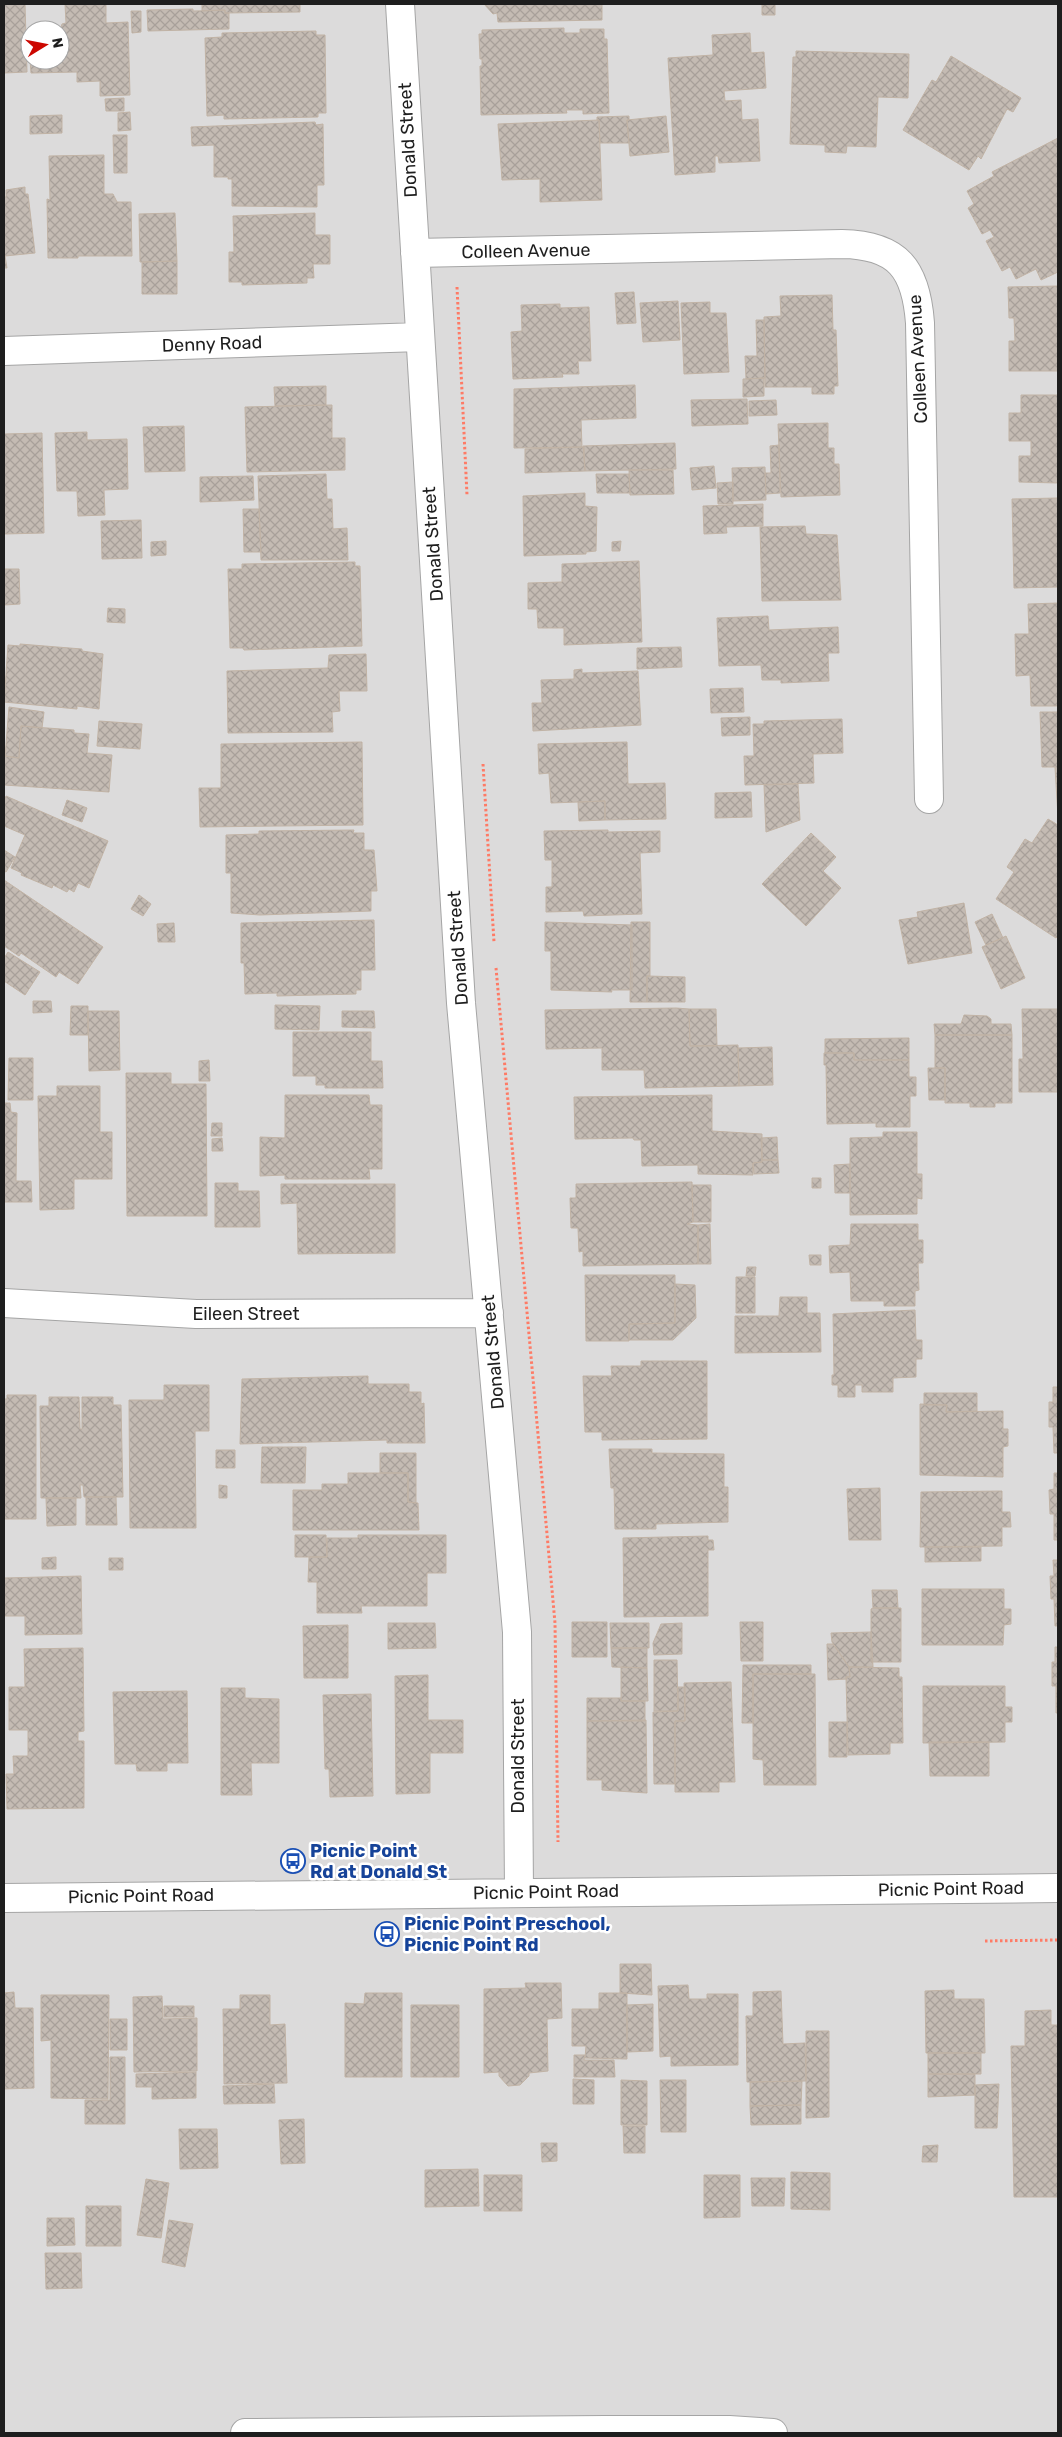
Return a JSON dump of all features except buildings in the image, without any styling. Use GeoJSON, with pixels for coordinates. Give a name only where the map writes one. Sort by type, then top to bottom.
{"type":"FeatureCollection","features":[{"type":"Feature","properties":{"kind":"street","name":"Donald Street"},"geometry":{"type":"LineString","coordinates":[[400,4],[462,1004],[517,1632],[519,1892]]}},
{"type":"Feature","properties":{"kind":"street","name":"Colleen Avenue"},"geometry":{"type":"LineString","coordinates":[[415,254],[866,244],[886,251],[900,264],[912,279],[918,298],[920,323],[929,799]]}},
{"type":"Feature","properties":{"kind":"street","name":"Denny Road"},"geometry":{"type":"LineString","coordinates":[[4,351],[420,337]]}},
{"type":"Feature","properties":{"kind":"street","name":"Eileen Street"},"geometry":{"type":"LineString","coordinates":[[4,1303],[196,1314],[489,1313]]}},
{"type":"Feature","properties":{"kind":"street","name":"Picnic Point Road"},"geometry":{"type":"LineString","coordinates":[[4,1898],[1058,1888]]}},
{"type":"Feature","properties":{"kind":"street"},"geometry":{"type":"LineString","coordinates":[[245,2433],[606,2430],[730,2430],[774,2433]]}},
{"type":"Feature","properties":{"kind":"path"},"geometry":{"type":"LineString","coordinates":[[453,252],[468,503]]}},
{"type":"Feature","properties":{"kind":"path"},"geometry":{"type":"LineString","coordinates":[[483,760],[495,949]]}},
{"type":"Feature","properties":{"kind":"path"},"geometry":{"type":"LineString","coordinates":[[495,958],[555,1623],[558,1842]]}},
{"type":"Feature","properties":{"kind":"path"},"geometry":{"type":"LineString","coordinates":[[985,1941],[1058,1940]]}},
{"type":"Feature","properties":{"kind":"shaded area"},"geometry":{"type":"Polygon","coordinates":[[[4,4],[1058,4],[1058,2433],[4,2433],[4,4]]]}},
{"type":"Feature","properties":{"kind":"place","name":"Picnic Point Rd at Donald St"},"geometry":{"type":"Point","coordinates":[293,1861]}},
{"type":"Feature","properties":{"kind":"place","name":"Picnic Point Preschool, Picnic Point Rd"},"geometry":{"type":"Point","coordinates":[387,1934]}}]}
